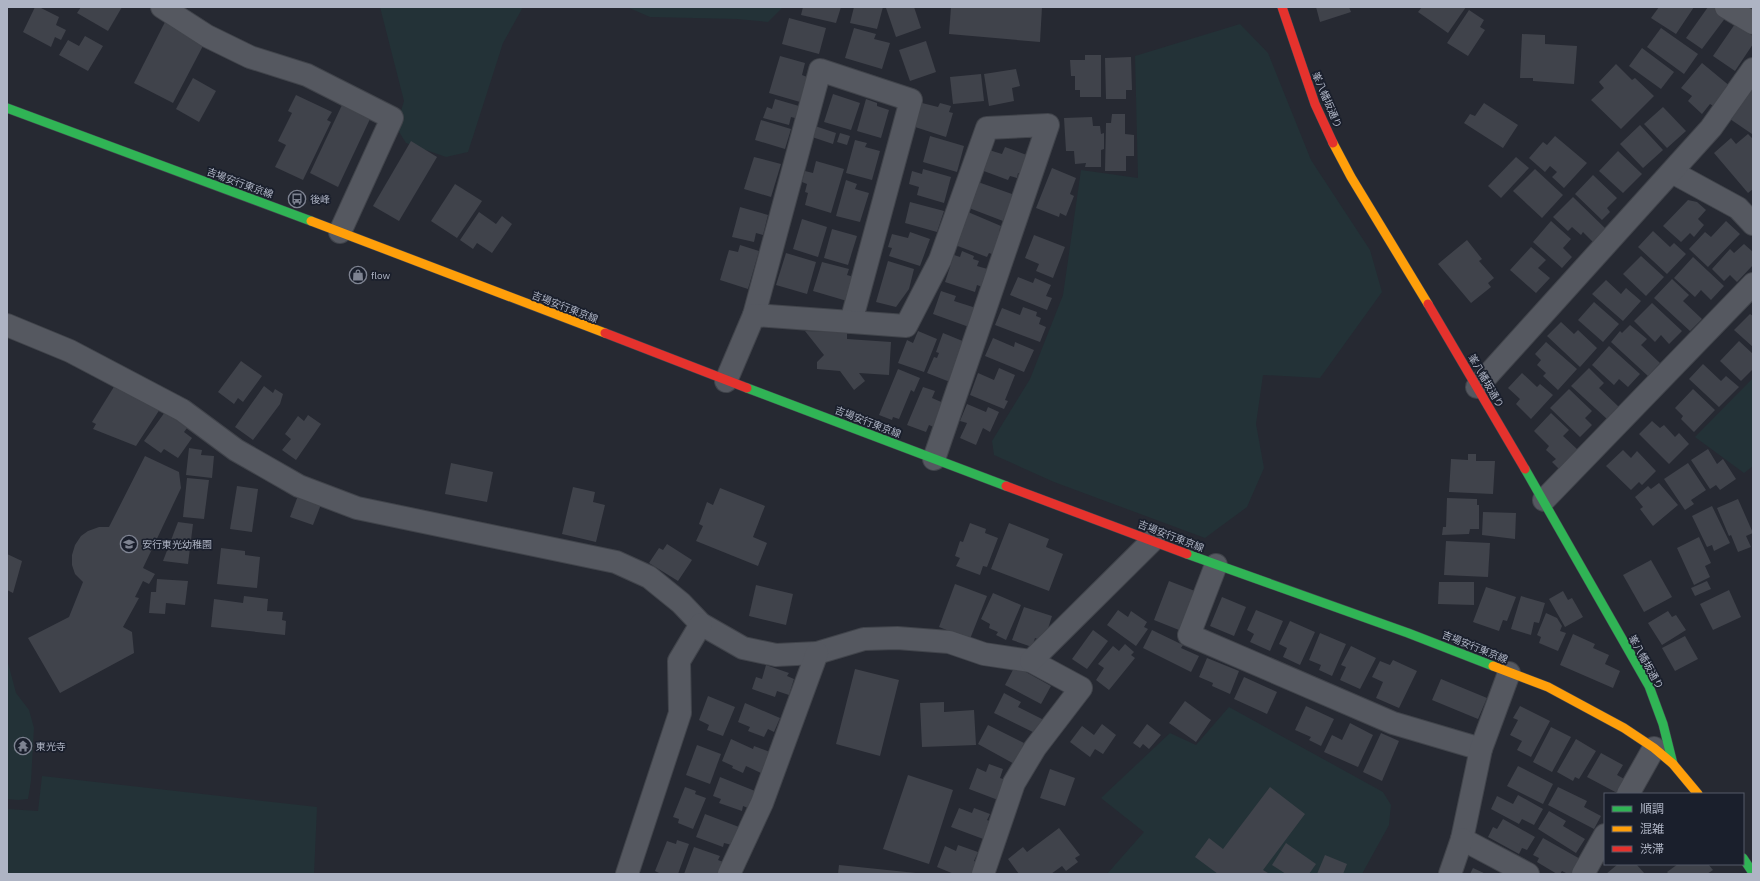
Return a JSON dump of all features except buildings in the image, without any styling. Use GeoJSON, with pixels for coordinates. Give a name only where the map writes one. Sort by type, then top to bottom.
{"type":"FeatureCollection","features":[{"type":"Feature","properties":{"kind":"main road","name":"峯八幡坂通り"},"geometry":{"type":"LineString","coordinates":[[1282,7],[1315,104],[1335,147],[1351,177],[1544,500],[1648,686],[1663,724],[1673,764]]}},
{"type":"Feature","properties":{"kind":"main road","name":"吉場安行東京線"},"geometry":{"type":"LineString","coordinates":[[7,108],[340,232],[726,381],[1153,540],[1216,565],[1408,633],[1548,687],[1624,728],[1654,748],[1673,764],[1697,793]]}},
{"type":"Feature","properties":{"kind":"main road"},"geometry":{"type":"LineString","coordinates":[[1744,860],[1753,873]]}},
{"type":"Feature","properties":{"kind":"street"},"geometry":{"type":"LineString","coordinates":[[162,7],[207,36],[250,57],[307,75],[392,118],[340,232]]}},
{"type":"Feature","properties":{"kind":"street"},"geometry":{"type":"LineString","coordinates":[[1726,7],[1753,23]]}},
{"type":"Feature","properties":{"kind":"street"},"geometry":{"type":"LineString","coordinates":[[1477,387],[1711,128],[1753,69]]}},
{"type":"Feature","properties":{"kind":"street"},"geometry":{"type":"LineString","coordinates":[[726,381],[754,315],[820,70],[911,100],[851,322]]}},
{"type":"Feature","properties":{"kind":"street"},"geometry":{"type":"LineString","coordinates":[[754,315],[906,326],[940,260],[987,128],[1048,125],[934,459]]}},
{"type":"Feature","properties":{"kind":"street"},"geometry":{"type":"LineString","coordinates":[[1672,172],[1738,208],[1753,224]]}},
{"type":"Feature","properties":{"kind":"street"},"geometry":{"type":"LineString","coordinates":[[1544,500],[1753,284]]}},
{"type":"Feature","properties":{"kind":"street"},"geometry":{"type":"LineString","coordinates":[[7,325],[70,351],[182,410],[241,453],[299,486],[358,508],[616,562],[650,577],[701,624],[743,648],[776,655],[817,653],[864,639],[897,638],[949,642],[984,654],[1032,661],[1082,688],[1035,748],[1014,784],[983,874]]}},
{"type":"Feature","properties":{"kind":"street"},"geometry":{"type":"LineString","coordinates":[[1032,661],[1153,540]]}},
{"type":"Feature","properties":{"kind":"street"},"geometry":{"type":"LineString","coordinates":[[1216,565],[1189,635],[1393,723],[1481,749]]}},
{"type":"Feature","properties":{"kind":"street"},"geometry":{"type":"LineString","coordinates":[[627,874],[680,712],[679,661],[701,624]]}},
{"type":"Feature","properties":{"kind":"street"},"geometry":{"type":"LineString","coordinates":[[729,874],[762,803],[817,653]]}},
{"type":"Feature","properties":{"kind":"street"},"geometry":{"type":"LineString","coordinates":[[1450,874],[1462,839],[1481,749],[1510,673]]}},
{"type":"Feature","properties":{"kind":"street"},"geometry":{"type":"LineString","coordinates":[[1629,793],[1654,748]]}},
{"type":"Feature","properties":{"kind":"street"},"geometry":{"type":"LineString","coordinates":[[1583,874],[1604,837]]}},
{"type":"Feature","properties":{"kind":"street"},"geometry":{"type":"LineString","coordinates":[[1462,839],[1528,874]]}},
{"type":"Feature","properties":{"kind":"shaded area"},"geometry":{"type":"Polygon","coordinates":[[[380,7],[523,7],[503,43],[468,152],[446,157],[406,143],[396,127],[404,101],[380,7]]]}},
{"type":"Feature","properties":{"kind":"shaded area"},"geometry":{"type":"Polygon","coordinates":[[[627,7],[783,7],[768,22],[737,19],[650,17],[627,7]]]}},
{"type":"Feature","properties":{"kind":"shaded area"},"geometry":{"type":"Polygon","coordinates":[[[1240,24],[1268,53],[1311,160],[1370,250],[1382,292],[1320,378],[1263,375],[1256,424],[1264,468],[1247,507],[1205,538],[1054,482],[994,455],[992,441],[1030,379],[1063,295],[1081,170],[1138,178],[1135,56],[1240,24]]]}},
{"type":"Feature","properties":{"kind":"shaded area"},"geometry":{"type":"Polygon","coordinates":[[[1753,378],[1753,466],[1744,473],[1695,437],[1753,378]]]}},
{"type":"Feature","properties":{"kind":"shaded area","name":"東光寺"},"geometry":{"type":"Polygon","coordinates":[[[7,659],[16,693],[29,710],[34,728],[31,781],[28,799],[7,799],[7,659]]]}},
{"type":"Feature","properties":{"kind":"shaded area"},"geometry":{"type":"Polygon","coordinates":[[[1229,707],[1383,792],[1391,805],[1389,825],[1362,874],[1107,874],[1144,832],[1101,798],[1170,733],[1196,745],[1229,707]]]}},
{"type":"Feature","properties":{"kind":"shaded area"},"geometry":{"type":"Polygon","coordinates":[[[42,776],[317,807],[314,874],[7,874],[7,809],[38,811],[42,776]]]}},
{"type":"Feature","properties":{"kind":"traffic: fast"},"geometry":{"type":"LineString","coordinates":[[7,108],[311,221]]}},
{"type":"Feature","properties":{"kind":"traffic: fast"},"geometry":{"type":"LineString","coordinates":[[747,388],[1006,486]]}},
{"type":"Feature","properties":{"kind":"traffic: fast"},"geometry":{"type":"LineString","coordinates":[[1525,469],[1649,686],[1663,724],[1673,764]]}},
{"type":"Feature","properties":{"kind":"traffic: fast"},"geometry":{"type":"LineString","coordinates":[[1187,554],[1408,633],[1493,666]]}},
{"type":"Feature","properties":{"kind":"traffic: fast"},"geometry":{"type":"LineString","coordinates":[[1744,860],[1753,873]]}},
{"type":"Feature","properties":{"kind":"traffic: slow"},"geometry":{"type":"LineString","coordinates":[[1333,143],[1351,177],[1428,304]]}},
{"type":"Feature","properties":{"kind":"traffic: slow"},"geometry":{"type":"LineString","coordinates":[[311,221],[605,333]]}},
{"type":"Feature","properties":{"kind":"traffic: slow"},"geometry":{"type":"LineString","coordinates":[[1493,666],[1548,687],[1624,728],[1654,748],[1673,764],[1697,793]]}},
{"type":"Feature","properties":{"kind":"traffic: jam"},"geometry":{"type":"LineString","coordinates":[[1282,7],[1315,104],[1333,143]]}},
{"type":"Feature","properties":{"kind":"traffic: jam"},"geometry":{"type":"LineString","coordinates":[[1428,304],[1525,469]]}},
{"type":"Feature","properties":{"kind":"traffic: jam"},"geometry":{"type":"LineString","coordinates":[[605,333],[747,388]]}},
{"type":"Feature","properties":{"kind":"traffic: jam"},"geometry":{"type":"LineString","coordinates":[[1006,486],[1187,554]]}},
{"type":"Feature","properties":{"kind":"place","name":"後峰"},"geometry":{"type":"Point","coordinates":[297,199]}},
{"type":"Feature","properties":{"kind":"place","name":"flow"},"geometry":{"type":"Point","coordinates":[358,275]}},
{"type":"Feature","properties":{"kind":"place","name":"安行東光幼稚園"},"geometry":{"type":"Point","coordinates":[129,544]}},
{"type":"Feature","properties":{"kind":"place","name":"東光寺"},"geometry":{"type":"Point","coordinates":[23,746]}}]}
